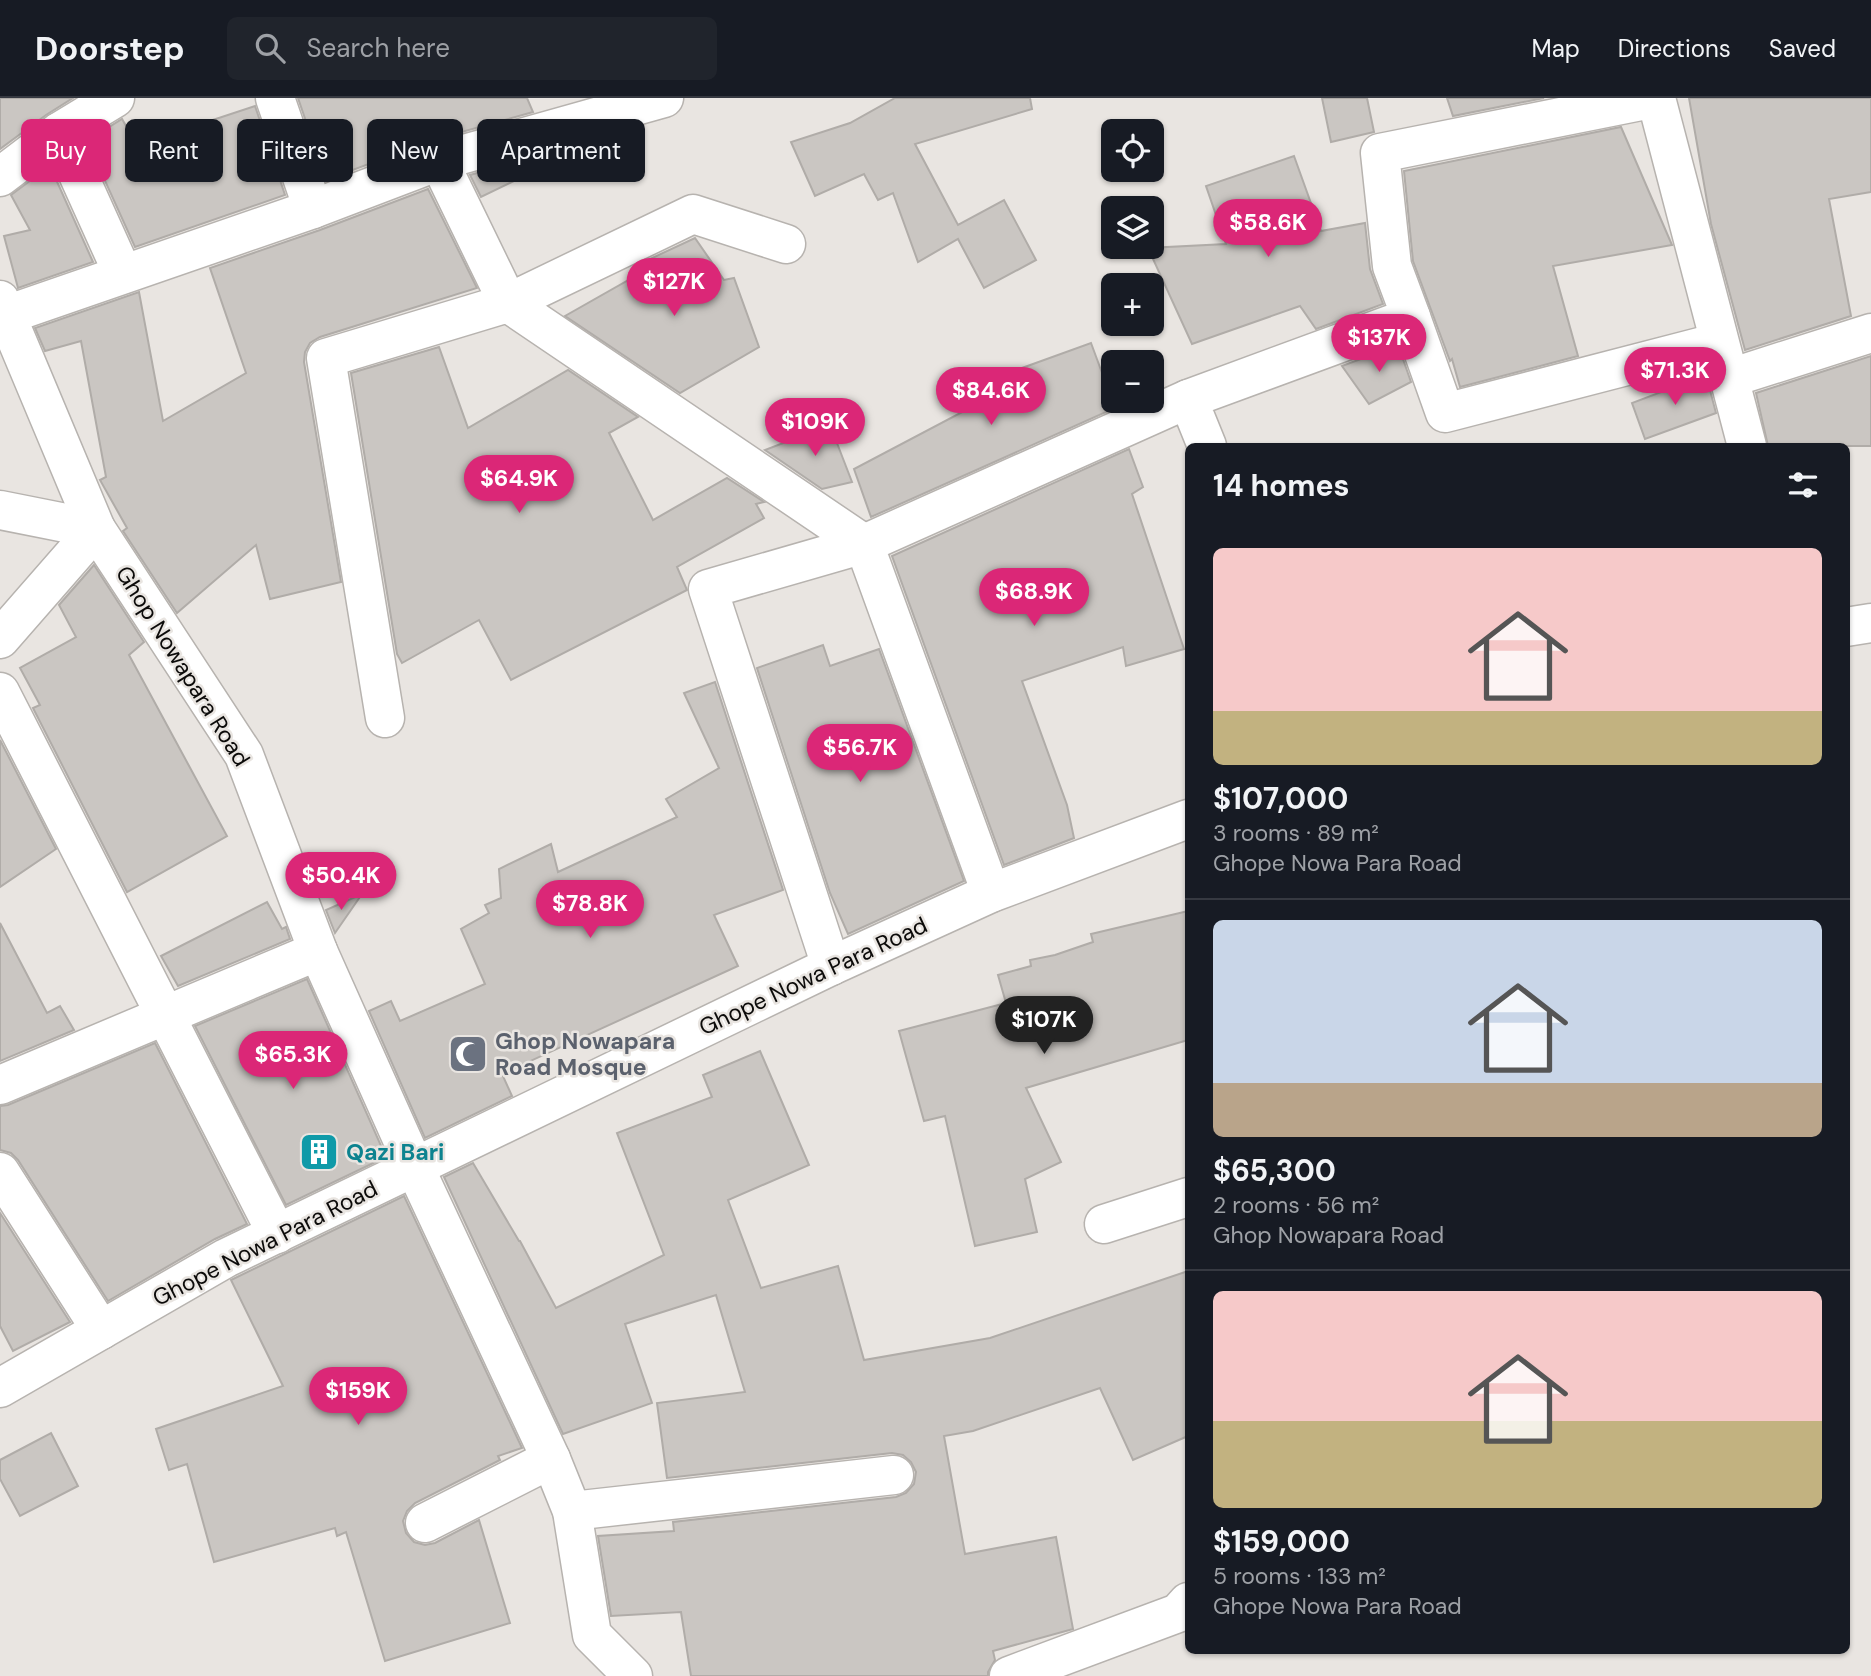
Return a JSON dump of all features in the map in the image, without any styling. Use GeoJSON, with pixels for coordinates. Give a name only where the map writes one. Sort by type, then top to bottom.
{"type":"FeatureCollection","features":[{"type":"Feature","properties":{"kind":"street"},"geometry":{"type":"LineString","coordinates":[[80,119],[115,98]]}},
{"type":"Feature","properties":{"kind":"street"},"geometry":{"type":"LineString","coordinates":[[275,98],[313,209]]}},
{"type":"Feature","properties":{"kind":"street"},"geometry":{"type":"LineString","coordinates":[[463,155],[664,98]]}},
{"type":"Feature","properties":{"kind":"street"},"geometry":{"type":"LineString","coordinates":[[1719,342],[1445,413],[1392,266],[1380,153],[1656,98],[1747,443]]}},
{"type":"Feature","properties":{"kind":"street"},"geometry":{"type":"LineString","coordinates":[[0,177],[21,161]]}},
{"type":"Feature","properties":{"kind":"street"},"geometry":{"type":"LineString","coordinates":[[82,182],[123,274]]}},
{"type":"Feature","properties":{"kind":"street"},"geometry":{"type":"LineString","coordinates":[[3,307],[123,274],[385,182]]}},
{"type":"Feature","properties":{"kind":"street"},"geometry":{"type":"LineString","coordinates":[[449,182],[508,303],[864,544],[990,893]]}},
{"type":"Feature","properties":{"kind":"street"},"geometry":{"type":"LineString","coordinates":[[385,718],[326,358],[508,303],[692,214],[786,244]]}},
{"type":"Feature","properties":{"kind":"street","name":"Ghop Nowapara Road"},"geometry":{"type":"LineString","coordinates":[[3,307],[96,529],[244,755],[318,951],[415,1168],[551,1459],[572,1511],[592,1635],[634,1676]]}},
{"type":"Feature","properties":{"kind":"street"},"geometry":{"type":"LineString","coordinates":[[831,966],[708,589],[864,544],[1188,399],[1411,317]]}},
{"type":"Feature","properties":{"kind":"street"},"geometry":{"type":"LineString","coordinates":[[1730,379],[1871,333]]}},
{"type":"Feature","properties":{"kind":"street"},"geometry":{"type":"LineString","coordinates":[[1188,399],[1206,443]]}},
{"type":"Feature","properties":{"kind":"street"},"geometry":{"type":"LineString","coordinates":[[0,510],[96,529],[0,639]]}},
{"type":"Feature","properties":{"kind":"street"},"geometry":{"type":"LineString","coordinates":[[1850,626],[1871,623]]}},
{"type":"Feature","properties":{"kind":"street"},"geometry":{"type":"LineString","coordinates":[[0,692],[277,1234]]}},
{"type":"Feature","properties":{"kind":"street","name":"Ghope Nowa Para Road"},"geometry":{"type":"LineString","coordinates":[[0,1388],[226,1258],[831,966],[990,893],[1185,820]]}},
{"type":"Feature","properties":{"kind":"street"},"geometry":{"type":"LineString","coordinates":[[0,1085],[318,951]]}},
{"type":"Feature","properties":{"kind":"street"},"geometry":{"type":"LineString","coordinates":[[0,1172],[101,1330]]}},
{"type":"Feature","properties":{"kind":"street"},"geometry":{"type":"LineString","coordinates":[[1104,1224],[1185,1199]]}},
{"type":"Feature","properties":{"kind":"street"},"geometry":{"type":"LineString","coordinates":[[425,1523],[551,1459]]}},
{"type":"Feature","properties":{"kind":"street"},"geometry":{"type":"LineString","coordinates":[[572,1511],[894,1475]]}},
{"type":"Feature","properties":{"kind":"street"},"geometry":{"type":"LineString","coordinates":[[1009,1676],[1178,1613],[1185,1605]]}},
{"type":"Feature","properties":{"kind":"building"},"geometry":{"type":"Polygon","coordinates":[[[0,98],[73,98],[41,119],[21,119],[21,133],[0,149],[0,98]]]}},
{"type":"Feature","properties":{"kind":"building"},"geometry":{"type":"Polygon","coordinates":[[[298,98],[527,98],[533,112],[508,119],[477,119],[477,128],[463,132],[463,119],[367,119],[367,165],[353,170],[353,119],[305,119],[298,98]]]}},
{"type":"Feature","properties":{"kind":"building"},"geometry":{"type":"Polygon","coordinates":[[[895,98],[1030,98],[1032,109],[915,144],[958,225],[1004,200],[1036,260],[984,288],[958,239],[918,262],[893,193],[878,200],[864,174],[815,196],[791,142],[850,123],[895,98]]]}},
{"type":"Feature","properties":{"kind":"building"},"geometry":{"type":"Polygon","coordinates":[[[1322,98],[1367,98],[1374,132],[1331,142],[1322,98]]]}},
{"type":"Feature","properties":{"kind":"building"},"geometry":{"type":"Polygon","coordinates":[[[1447,98],[1544,98],[1453,116],[1447,98]]]}},
{"type":"Feature","properties":{"kind":"building"},"geometry":{"type":"Polygon","coordinates":[[[1689,98],[1871,98],[1871,192],[1829,199],[1851,316],[1745,350],[1711,224],[1689,98]]]}},
{"type":"Feature","properties":{"kind":"building"},"geometry":{"type":"Polygon","coordinates":[[[255,106],[259,119],[237,119],[237,182],[281,182],[285,195],[135,247],[106,182],[111,182],[111,126],[122,119],[125,124],[125,182],[223,182],[223,119],[216,119],[255,106]]]}},
{"type":"Feature","properties":{"kind":"building"},"geometry":{"type":"Polygon","coordinates":[[[1621,127],[1672,245],[1553,266],[1578,356],[1460,387],[1452,359],[1450,361],[1413,261],[1404,171],[1621,127]]]}},
{"type":"Feature","properties":{"kind":"building"},"geometry":{"type":"Polygon","coordinates":[[[1294,156],[1321,231],[1365,223],[1370,269],[1383,304],[1316,329],[1300,306],[1192,344],[1164,283],[1164,273],[1159,273],[1153,259],[1164,259],[1164,247],[1226,244],[1206,186],[1294,156]]]}},
{"type":"Feature","properties":{"kind":"building"},"geometry":{"type":"Polygon","coordinates":[[[477,173],[477,182],[512,182],[481,197],[470,175],[477,173]]]}},
{"type":"Feature","properties":{"kind":"building"},"geometry":{"type":"Polygon","coordinates":[[[28,182],[57,182],[93,262],[18,288],[4,236],[30,230],[11,195],[28,182]]]}},
{"type":"Feature","properties":{"kind":"building"},"geometry":{"type":"Polygon","coordinates":[[[428,189],[477,288],[320,337],[310,343],[305,352],[304,362],[341,582],[270,599],[256,545],[177,613],[123,531],[127,528],[100,480],[106,477],[81,341],[45,351],[35,328],[139,292],[163,421],[246,373],[210,268],[428,189]]]}},
{"type":"Feature","properties":{"kind":"building"},"geometry":{"type":"Polygon","coordinates":[[[695,238],[724,280],[734,278],[759,347],[680,393],[565,316],[653,266],[650,259],[695,238]]]}},
{"type":"Feature","properties":{"kind":"building"},"geometry":{"type":"Polygon","coordinates":[[[1091,343],[1101,370],[1101,413],[1104,413],[871,517],[854,469],[970,408],[964,389],[1091,343]]]}},
{"type":"Feature","properties":{"kind":"building"},"geometry":{"type":"Polygon","coordinates":[[[1398,345],[1411,382],[1369,404],[1342,366],[1398,345]]]}},
{"type":"Feature","properties":{"kind":"building"},"geometry":{"type":"Polygon","coordinates":[[[439,347],[468,428],[568,370],[638,417],[609,433],[653,520],[727,478],[764,502],[756,504],[764,518],[677,567],[687,590],[511,680],[479,620],[402,663],[397,654],[351,373],[439,347]]]}},
{"type":"Feature","properties":{"kind":"building"},"geometry":{"type":"Polygon","coordinates":[[[1871,356],[1871,446],[1850,446],[1850,443],[1767,443],[1756,393],[1871,356]]]}},
{"type":"Feature","properties":{"kind":"building"},"geometry":{"type":"Polygon","coordinates":[[[1706,375],[1716,413],[1645,439],[1632,403],[1706,375]]]}},
{"type":"Feature","properties":{"kind":"building"},"geometry":{"type":"Polygon","coordinates":[[[830,425],[852,482],[822,489],[765,450],[830,425]]]}},
{"type":"Feature","properties":{"kind":"building"},"geometry":{"type":"Polygon","coordinates":[[[1129,449],[1143,487],[1132,494],[1184,649],[1126,666],[1123,647],[1022,681],[1067,805],[1074,838],[1004,865],[892,556],[1129,449]]]}},
{"type":"Feature","properties":{"kind":"building"},"geometry":{"type":"Polygon","coordinates":[[[94,565],[144,642],[129,655],[227,836],[127,892],[33,708],[40,705],[20,668],[76,637],[59,605],[94,565]]]}},
{"type":"Feature","properties":{"kind":"building"},"geometry":{"type":"Polygon","coordinates":[[[823,645],[830,666],[879,649],[964,881],[848,934],[830,893],[757,668],[823,645]]]}},
{"type":"Feature","properties":{"kind":"building"},"geometry":{"type":"Polygon","coordinates":[[[715,682],[783,890],[714,915],[738,966],[502,1074],[512,1096],[425,1138],[369,1011],[391,1001],[400,1021],[485,984],[461,929],[489,913],[485,905],[501,898],[499,869],[551,844],[558,872],[677,817],[666,799],[719,768],[684,693],[715,682]]]}},
{"type":"Feature","properties":{"kind":"building"},"geometry":{"type":"Polygon","coordinates":[[[0,740],[56,849],[0,887],[0,740]]]}},
{"type":"Feature","properties":{"kind":"building"},"geometry":{"type":"Polygon","coordinates":[[[362,894],[335,933],[326,910],[362,894]]]}},
{"type":"Feature","properties":{"kind":"building"},"geometry":{"type":"Polygon","coordinates":[[[267,902],[282,929],[286,927],[290,939],[178,986],[161,956],[267,902]]]}},
{"type":"Feature","properties":{"kind":"building"},"geometry":{"type":"Polygon","coordinates":[[[1185,912],[1185,1041],[1026,1088],[1061,1162],[1025,1179],[1037,1232],[975,1246],[945,1116],[924,1121],[899,1031],[1006,1003],[998,975],[1031,966],[1030,960],[1093,942],[1091,934],[1185,912]]]}},
{"type":"Feature","properties":{"kind":"building"},"geometry":{"type":"Polygon","coordinates":[[[0,923],[47,1013],[60,1006],[74,1030],[0,1061],[0,923]]]}},
{"type":"Feature","properties":{"kind":"building"},"geometry":{"type":"Polygon","coordinates":[[[307,979],[386,1157],[286,1205],[195,1026],[307,979]]]}},
{"type":"Feature","properties":{"kind":"building"},"geometry":{"type":"Polygon","coordinates":[[[155,1043],[247,1224],[215,1239],[108,1301],[18,1160],[11,1153],[0,1150],[0,1106],[155,1043]]]}},
{"type":"Feature","properties":{"kind":"building"},"geometry":{"type":"Polygon","coordinates":[[[760,1051],[809,1165],[728,1200],[761,1288],[838,1266],[864,1360],[990,1338],[1185,1272],[1185,1437],[1133,1460],[1100,1388],[973,1431],[944,1436],[965,1554],[1056,1537],[1073,1629],[993,1651],[995,1660],[988,1676],[691,1676],[681,1612],[611,1616],[598,1536],[674,1531],[673,1522],[896,1497],[906,1493],[914,1484],[916,1472],[911,1462],[903,1455],[892,1453],[667,1478],[657,1403],[745,1392],[716,1295],[625,1324],[652,1403],[563,1434],[444,1177],[473,1163],[556,1308],[664,1255],[617,1133],[712,1097],[703,1075],[760,1051]]]}},
{"type":"Feature","properties":{"kind":"building"},"geometry":{"type":"Polygon","coordinates":[[[404,1196],[522,1448],[498,1456],[500,1460],[415,1503],[407,1511],[403,1521],[406,1533],[414,1542],[425,1545],[435,1543],[479,1520],[510,1623],[385,1661],[346,1532],[337,1536],[335,1528],[214,1562],[187,1464],[169,1470],[156,1429],[283,1386],[231,1280],[404,1196]]]}},
{"type":"Feature","properties":{"kind":"building"},"geometry":{"type":"Polygon","coordinates":[[[0,1213],[70,1322],[13,1351],[0,1326],[0,1213]]]}},
{"type":"Feature","properties":{"kind":"building"},"geometry":{"type":"Polygon","coordinates":[[[51,1433],[78,1486],[20,1516],[0,1479],[0,1460],[51,1433]]]}},
{"type":"Feature","properties":{"kind":"place","name":"Ghop Nowapara Road Mosque"},"geometry":{"type":"Point","coordinates":[468,1054]}},
{"type":"Feature","properties":{"kind":"place","name":"Qazi Bari"},"geometry":{"type":"Point","coordinates":[319,1152]}}]}
